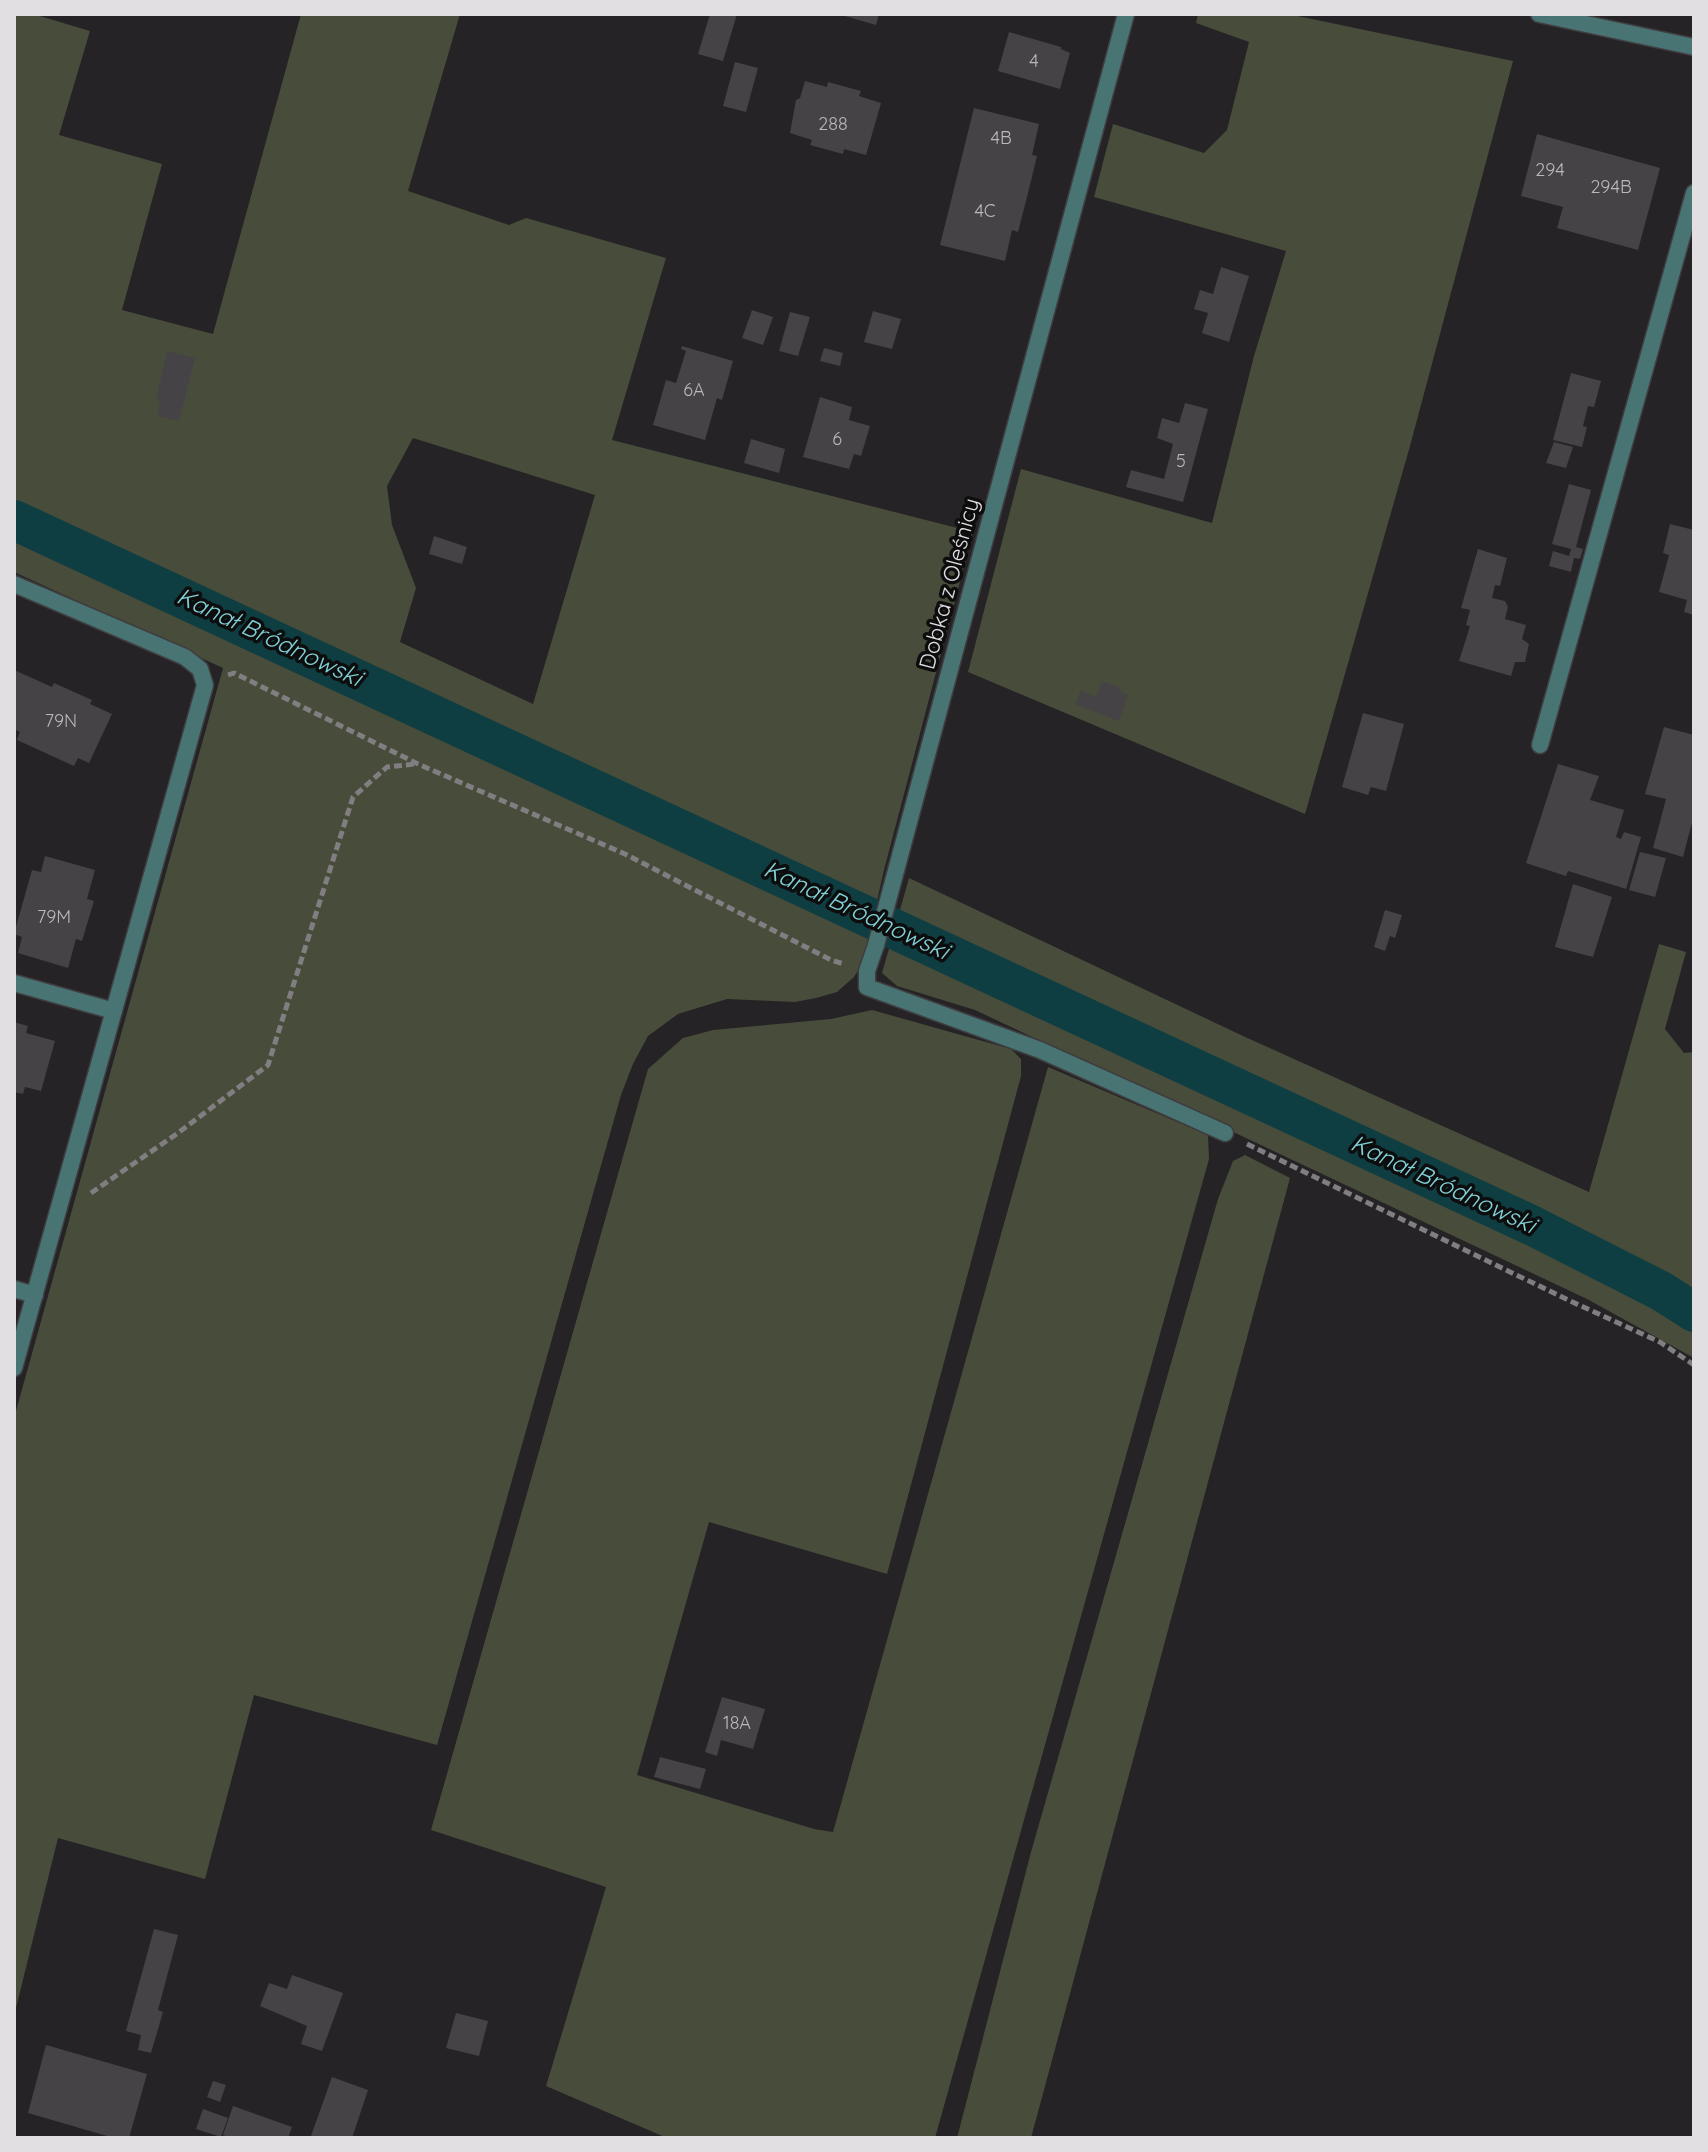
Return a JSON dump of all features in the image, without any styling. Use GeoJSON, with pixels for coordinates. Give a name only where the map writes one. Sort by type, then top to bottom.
{"type":"FeatureCollection","features":[{"type":"Feature","properties":{"kind":"street","name":"Dobka z Oleśnicy"},"geometry":{"type":"LineString","coordinates":[[867,971],[1126,14]]}},
{"type":"Feature","properties":{"kind":"street"},"geometry":{"type":"LineString","coordinates":[[1539,14],[1694,47]]}},
{"type":"Feature","properties":{"kind":"street"},"geometry":{"type":"LineString","coordinates":[[1540,745],[1694,193]]}},
{"type":"Feature","properties":{"kind":"street"},"geometry":{"type":"LineString","coordinates":[[14,584],[185,657],[200,669],[205,685],[14,1368]]}},
{"type":"Feature","properties":{"kind":"street"},"geometry":{"type":"LineString","coordinates":[[867,971],[867,987],[1040,1050],[1225,1133]]}},
{"type":"Feature","properties":{"kind":"street"},"geometry":{"type":"LineString","coordinates":[[14,983],[114,1011]]}},
{"type":"Feature","properties":{"kind":"street"},"geometry":{"type":"LineString","coordinates":[[14,1289],[35,1295]]}},
{"type":"Feature","properties":{"kind":"path"},"geometry":{"type":"LineString","coordinates":[[205,685],[234,673],[418,764],[625,854],[831,960],[867,971]]}},
{"type":"Feature","properties":{"kind":"path"},"geometry":{"type":"LineString","coordinates":[[57,1216],[178,1133],[268,1065],[353,797],[387,767],[418,764]]}},
{"type":"Feature","properties":{"kind":"path"},"geometry":{"type":"LineString","coordinates":[[1225,1133],[1660,1342],[1694,1365]]}},
{"type":"Feature","properties":{"kind":"green space"},"geometry":{"type":"Polygon","coordinates":[[[14,14],[33,14],[90,31],[59,135],[162,164],[122,310],[213,334],[301,14],[460,14],[408,191],[509,225],[526,218],[666,258],[612,440],[973,532],[884,870],[863,963],[854,977],[837,992],[816,998],[795,1002],[727,999],[678,1014],[648,1036],[633,1064],[621,1095],[437,1745],[254,1695],[205,1879],[58,1838],[14,2016],[14,1418],[223,668],[14,572],[14,14]],[[413,438],[387,486],[392,525],[416,588],[400,642],[533,704],[595,495],[413,438]]]}},
{"type":"Feature","properties":{"kind":"green space"},"geometry":{"type":"Polygon","coordinates":[[[1198,14],[1288,14],[1513,61],[1410,446],[1305,814],[968,672],[1021,469],[1212,523],[1254,356],[1286,251],[1094,197],[1113,124],[1204,153],[1227,130],[1249,42],[1196,23],[1198,14]]]}},
{"type":"Feature","properties":{"kind":"green space"},"geometry":{"type":"Polygon","coordinates":[[[909,878],[1243,1036],[1589,1192],[1659,944],[1686,952],[1665,1029],[1684,1053],[1694,1052],[1694,1358],[1587,1299],[975,1010],[897,986],[882,973],[909,878]]]}},
{"type":"Feature","properties":{"kind":"green space"},"geometry":{"type":"Polygon","coordinates":[[[872,1010],[1011,1049],[1021,1059],[1021,1076],[887,1574],[709,1522],[637,1775],[814,1829],[833,1832],[1048,1067],[1208,1135],[1209,1159],[935,2138],[667,2138],[546,2086],[606,1887],[431,1830],[648,1069],[683,1038],[713,1030],[831,1019],[872,1010]]]}},
{"type":"Feature","properties":{"kind":"green space"},"geometry":{"type":"Polygon","coordinates":[[[1245,1155],[1290,1178],[1031,2138],[957,2138],[1031,1852],[1218,1199],[1233,1161],[1245,1155]]]}},
{"type":"Feature","properties":{"kind":"building"},"geometry":{"type":"Polygon","coordinates":[[[710,14],[737,14],[723,61],[698,54],[710,14]]]}},
{"type":"Feature","properties":{"kind":"building"},"geometry":{"type":"Polygon","coordinates":[[[838,14],[879,14],[876,25],[838,14]]]}},
{"type":"Feature","properties":{"kind":"building"},"geometry":{"type":"Polygon","coordinates":[[[1009,32],[1061,47],[1070,53],[1060,89],[998,71],[1009,32]]]}},
{"type":"Feature","properties":{"kind":"building"},"geometry":{"type":"Polygon","coordinates":[[[735,62],[758,68],[746,112],[723,106],[735,62]]]}},
{"type":"Feature","properties":{"kind":"building"},"geometry":{"type":"Polygon","coordinates":[[[805,81],[827,87],[828,82],[861,91],[859,96],[881,103],[866,155],[844,149],[843,154],[810,145],[812,140],[790,133],[796,100],[800,98],[805,81]]]}},
{"type":"Feature","properties":{"kind":"building"},"geometry":{"type":"Polygon","coordinates":[[[974,108],[1039,124],[1032,155],[1037,156],[1028,193],[1018,232],[1012,230],[1005,261],[940,245],[974,108]]]}},
{"type":"Feature","properties":{"kind":"building"},"geometry":{"type":"Polygon","coordinates":[[[1537,134],[1660,168],[1638,250],[1557,228],[1563,207],[1521,196],[1537,134]]]}},
{"type":"Feature","properties":{"kind":"building"},"geometry":{"type":"Polygon","coordinates":[[[1221,267],[1249,276],[1229,342],[1202,333],[1208,313],[1194,309],[1200,290],[1213,294],[1221,267]]]}},
{"type":"Feature","properties":{"kind":"building"},"geometry":{"type":"Polygon","coordinates":[[[752,310],[773,317],[763,345],[742,338],[752,310]]]}},
{"type":"Feature","properties":{"kind":"building"},"geometry":{"type":"Polygon","coordinates":[[[873,311],[901,319],[892,349],[864,342],[873,311]]]}},
{"type":"Feature","properties":{"kind":"building"},"geometry":{"type":"Polygon","coordinates":[[[790,312],[810,317],[798,356],[779,351],[790,312]]]}},
{"type":"Feature","properties":{"kind":"building"},"geometry":{"type":"Polygon","coordinates":[[[682,346],[733,361],[722,400],[717,398],[705,440],[653,425],[666,380],[676,383],[686,351],[681,349],[682,346]]]}},
{"type":"Feature","properties":{"kind":"building"},"geometry":{"type":"Polygon","coordinates":[[[824,348],[843,353],[840,366],[820,361],[824,348]]]}},
{"type":"Feature","properties":{"kind":"building"},"geometry":{"type":"Polygon","coordinates":[[[167,351],[195,358],[179,421],[157,416],[160,401],[156,400],[167,351]]]}},
{"type":"Feature","properties":{"kind":"building"},"geometry":{"type":"Polygon","coordinates":[[[1571,373],[1601,381],[1594,407],[1588,406],[1582,447],[1553,440],[1571,373]]]}},
{"type":"Feature","properties":{"kind":"building"},"geometry":{"type":"Polygon","coordinates":[[[820,397],[852,407],[849,420],[870,426],[861,456],[854,454],[849,469],[803,457],[820,397]]]}},
{"type":"Feature","properties":{"kind":"building"},"geometry":{"type":"Polygon","coordinates":[[[1185,403],[1208,409],[1183,502],[1126,487],[1131,470],[1164,479],[1173,444],[1157,438],[1162,418],[1179,423],[1185,403]]]}},
{"type":"Feature","properties":{"kind":"building"},"geometry":{"type":"Polygon","coordinates":[[[751,439],[785,449],[779,473],[744,463],[751,439]]]}},
{"type":"Feature","properties":{"kind":"building"},"geometry":{"type":"Polygon","coordinates":[[[1554,442],[1573,447],[1566,468],[1546,463],[1554,442]]]}},
{"type":"Feature","properties":{"kind":"building"},"geometry":{"type":"Polygon","coordinates":[[[1569,484],[1591,490],[1576,547],[1583,549],[1580,559],[1574,558],[1571,572],[1549,566],[1553,551],[1569,556],[1571,549],[1552,544],[1569,484]]]}},
{"type":"Feature","properties":{"kind":"building"},"geometry":{"type":"Polygon","coordinates":[[[1670,524],[1694,530],[1694,615],[1684,612],[1687,600],[1659,592],[1669,555],[1663,553],[1670,524]]]}},
{"type":"Feature","properties":{"kind":"building"},"geometry":{"type":"Polygon","coordinates":[[[434,536],[467,547],[462,564],[429,554],[434,536]]]}},
{"type":"Feature","properties":{"kind":"building"},"geometry":{"type":"Polygon","coordinates":[[[1478,549],[1507,558],[1500,586],[1495,585],[1492,598],[1505,601],[1508,607],[1505,619],[1526,625],[1522,639],[1529,644],[1525,662],[1515,662],[1511,676],[1459,661],[1470,626],[1466,625],[1470,610],[1461,608],[1478,549]]]}},
{"type":"Feature","properties":{"kind":"building"},"geometry":{"type":"Polygon","coordinates":[[[14,670],[92,700],[90,704],[112,714],[89,763],[78,758],[74,766],[17,740],[20,732],[14,729],[14,670]]]}},
{"type":"Feature","properties":{"kind":"building"},"geometry":{"type":"Polygon","coordinates":[[[1102,681],[1121,688],[1120,691],[1128,695],[1119,721],[1075,704],[1081,690],[1096,697],[1102,681]]]}},
{"type":"Feature","properties":{"kind":"building"},"geometry":{"type":"Polygon","coordinates":[[[1363,713],[1404,724],[1386,791],[1371,787],[1368,795],[1342,787],[1363,713]]]}},
{"type":"Feature","properties":{"kind":"building"},"geometry":{"type":"Polygon","coordinates":[[[1664,727],[1694,735],[1694,815],[1683,857],[1653,848],[1666,799],[1645,794],[1664,727]]]}},
{"type":"Feature","properties":{"kind":"building"},"geometry":{"type":"Polygon","coordinates":[[[1558,764],[1599,776],[1590,800],[1624,810],[1616,837],[1621,839],[1624,832],[1641,837],[1626,889],[1568,871],[1566,876],[1526,863],[1558,764]]]}},
{"type":"Feature","properties":{"kind":"building"},"geometry":{"type":"Polygon","coordinates":[[[1640,852],[1666,858],[1655,897],[1629,890],[1640,852]]]}},
{"type":"Feature","properties":{"kind":"building"},"geometry":{"type":"Polygon","coordinates":[[[45,856],[95,870],[87,899],[94,901],[82,941],[76,939],[68,968],[18,953],[22,937],[14,934],[32,870],[41,872],[45,856]]]}},
{"type":"Feature","properties":{"kind":"building"},"geometry":{"type":"Polygon","coordinates":[[[1573,884],[1612,897],[1593,957],[1555,947],[1573,884]]]}},
{"type":"Feature","properties":{"kind":"building"},"geometry":{"type":"Polygon","coordinates":[[[1385,910],[1402,915],[1395,938],[1390,936],[1385,951],[1374,947],[1385,910]]]}},
{"type":"Feature","properties":{"kind":"building"},"geometry":{"type":"Polygon","coordinates":[[[14,1022],[28,1026],[26,1033],[55,1041],[41,1091],[25,1087],[23,1094],[14,1092],[14,1022]]]}},
{"type":"Feature","properties":{"kind":"building"},"geometry":{"type":"Polygon","coordinates":[[[722,1697],[765,1709],[753,1749],[721,1740],[717,1756],[705,1752],[722,1697]]]}},
{"type":"Feature","properties":{"kind":"building"},"geometry":{"type":"Polygon","coordinates":[[[660,1757],[706,1769],[700,1789],[654,1777],[660,1757]]]}},
{"type":"Feature","properties":{"kind":"building"},"geometry":{"type":"Polygon","coordinates":[[[154,1929],[178,1935],[158,2010],[163,2012],[151,2053],[138,2050],[141,2035],[126,2031],[154,1929]]]}},
{"type":"Feature","properties":{"kind":"building"},"geometry":{"type":"Polygon","coordinates":[[[292,1975],[343,1993],[322,2051],[301,2044],[307,2026],[260,2006],[269,1983],[287,1989],[292,1975]]]}},
{"type":"Feature","properties":{"kind":"building"},"geometry":{"type":"Polygon","coordinates":[[[456,2013],[488,2021],[479,2056],[446,2048],[456,2013]]]}},
{"type":"Feature","properties":{"kind":"building"},"geometry":{"type":"Polygon","coordinates":[[[46,2045],[147,2074],[129,2138],[114,2138],[28,2113],[46,2045]]]}},
{"type":"Feature","properties":{"kind":"building"},"geometry":{"type":"Polygon","coordinates":[[[332,2077],[368,2090],[352,2138],[311,2136],[332,2077]]]}},
{"type":"Feature","properties":{"kind":"building"},"geometry":{"type":"Polygon","coordinates":[[[213,2081],[226,2085],[220,2102],[207,2097],[213,2081]]]}},
{"type":"Feature","properties":{"kind":"building"},"geometry":{"type":"Polygon","coordinates":[[[233,2106],[292,2127],[288,2138],[230,2138],[223,2135],[233,2106]]]}},
{"type":"Feature","properties":{"kind":"building"},"geometry":{"type":"Polygon","coordinates":[[[203,2109],[228,2118],[221,2137],[196,2129],[203,2109]]]}},
{"type":"Feature","properties":{"kind":"waterway","name":"Kanał Bródnowski"},"geometry":{"type":"LineString","coordinates":[[14,520],[1533,1226],[1661,1291],[1694,1312]]}}]}
